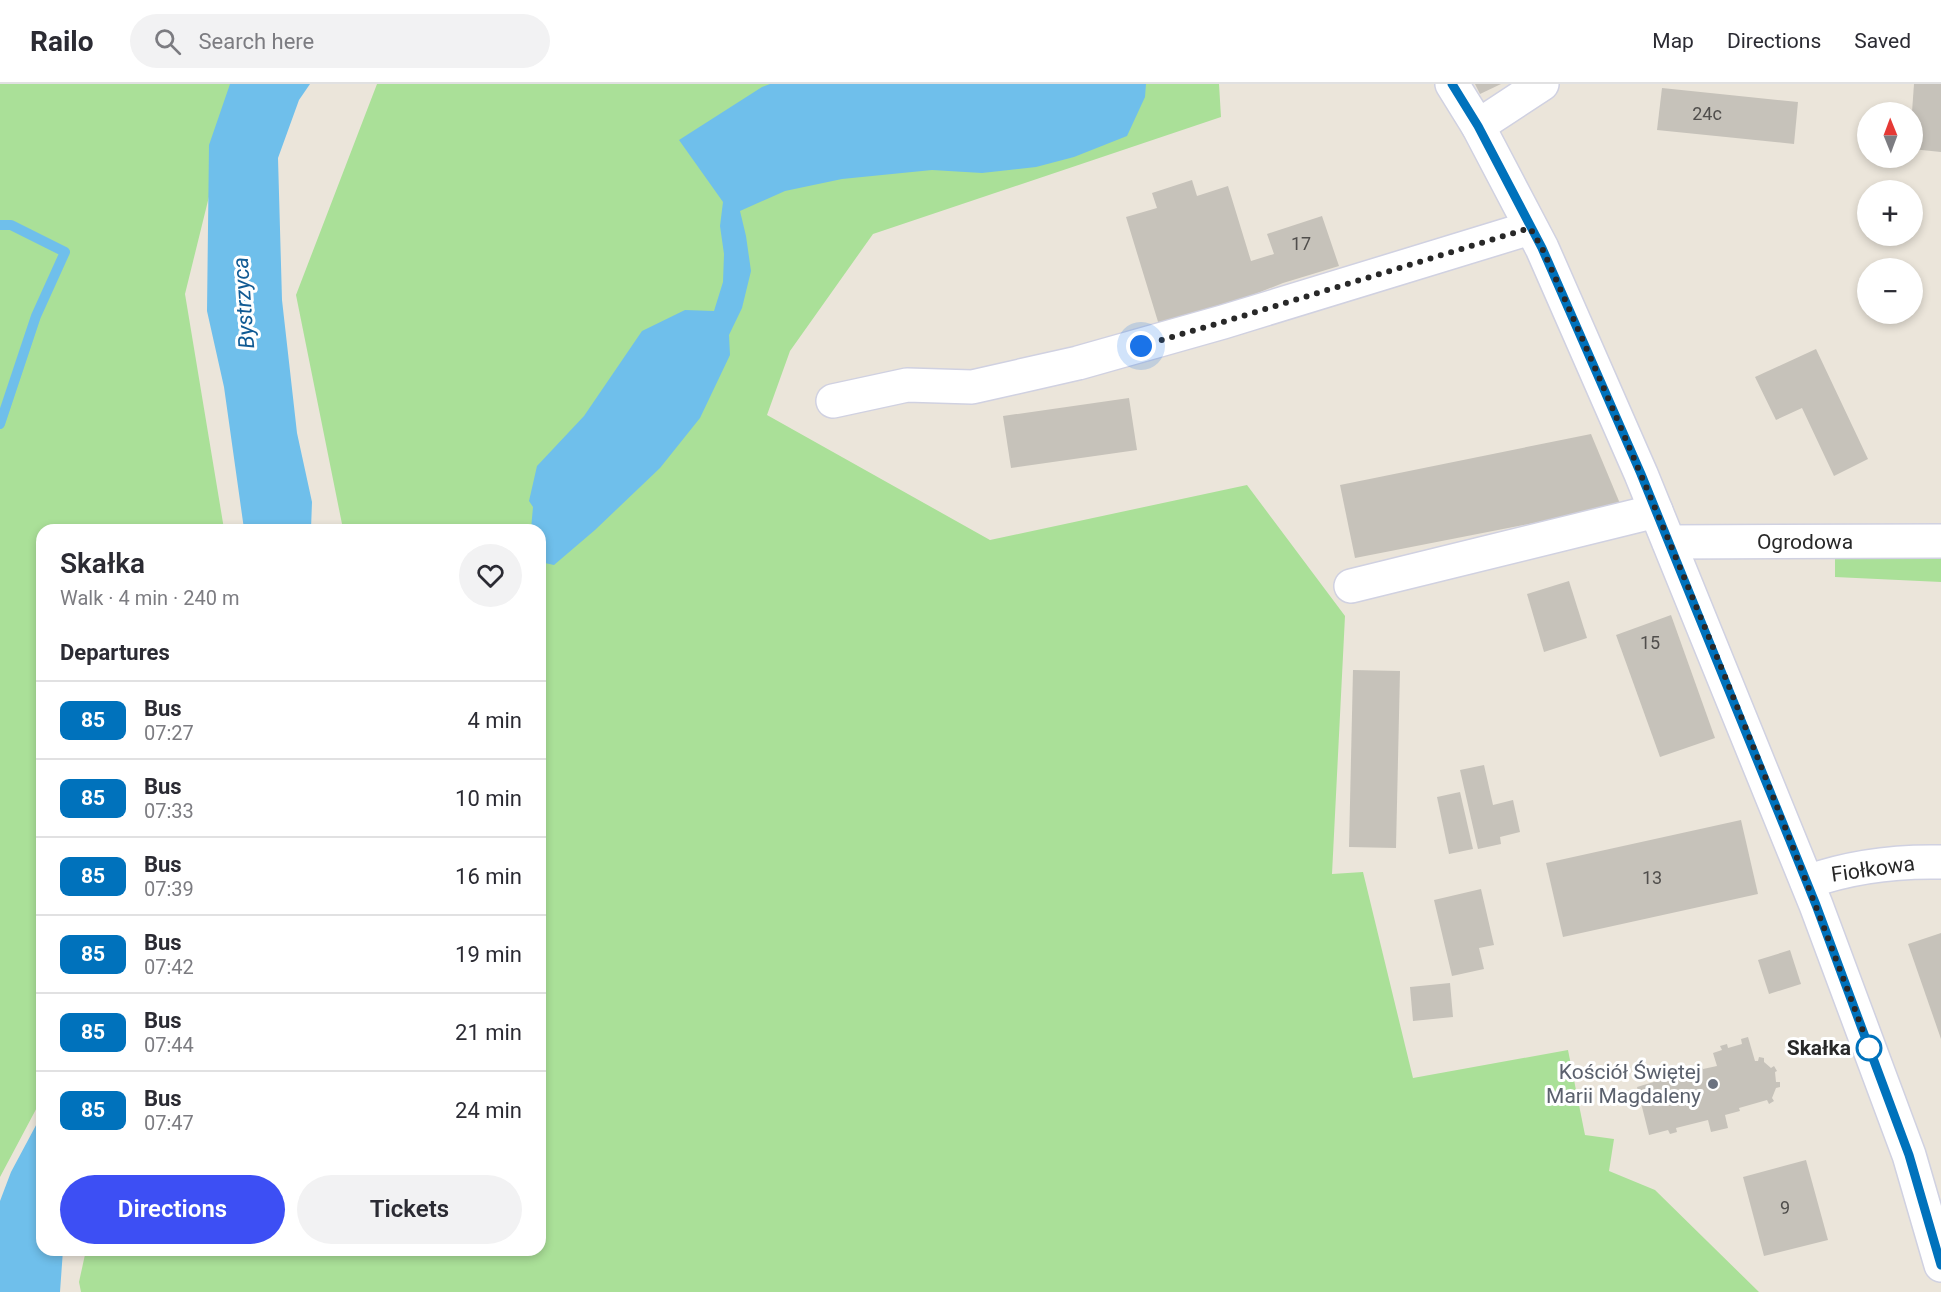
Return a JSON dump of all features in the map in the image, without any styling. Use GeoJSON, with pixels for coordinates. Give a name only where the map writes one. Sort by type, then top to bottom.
{"type":"FeatureCollection","features":[{"type":"Feature","properties":{"kind":"street"},"geometry":{"type":"LineString","coordinates":[[1452,84],[1478,126],[1542,248],[1669,542],[1807,882],[1909,1155],[1941,1265]]}},
{"type":"Feature","properties":{"kind":"street"},"geometry":{"type":"LineString","coordinates":[[1478,126],[1542,84]]}},
{"type":"Feature","properties":{"kind":"street"},"geometry":{"type":"LineString","coordinates":[[833,401],[907,385],[972,387],[1078,363],[1223,322],[1530,228]]}},
{"type":"Feature","properties":{"kind":"street"},"geometry":{"type":"LineString","coordinates":[[1351,586],[1656,511]]}},
{"type":"Feature","properties":{"kind":"street","name":"Ogrodowa"},"geometry":{"type":"LineString","coordinates":[[1669,542],[1941,541]]}},
{"type":"Feature","properties":{"kind":"street","name":"Fiołkowa"},"geometry":{"type":"LineString","coordinates":[[1807,882],[1830,874],[1852,870],[1918,861],[1941,862]]}},
{"type":"Feature","properties":{"kind":"green space"},"geometry":{"type":"Polygon","coordinates":[[[0,84],[238,84],[185,294],[223,524],[36,524],[36,1109],[0,1177],[0,84]]]}},
{"type":"Feature","properties":{"kind":"green space"},"geometry":{"type":"Polygon","coordinates":[[[377,84],[1219,84],[1221,117],[873,234],[790,351],[767,415],[990,540],[1247,485],[1345,616],[1332,874],[1363,872],[1413,1078],[1568,1050],[1585,1135],[1614,1139],[1609,1171],[1655,1190],[1759,1292],[81,1292],[79,1282],[85,1256],[546,1256],[546,524],[342,524],[296,295],[377,84]]]}},
{"type":"Feature","properties":{"kind":"green space"},"geometry":{"type":"Polygon","coordinates":[[[1835,550],[1941,554],[1941,582],[1835,577],[1835,550]]]}},
{"type":"Feature","properties":{"kind":"water","name":"Bystrzyca"},"geometry":{"type":"Polygon","coordinates":[[[230,84],[310,84],[299,100],[278,158],[282,300],[297,433],[312,502],[311,524],[243,524],[224,387],[207,311],[209,145],[230,84]]]}},
{"type":"Feature","properties":{"kind":"water"},"geometry":{"type":"Polygon","coordinates":[[[770,84],[1146,84],[1145,97],[1127,136],[1074,157],[1036,167],[982,173],[932,170],[842,179],[785,191],[740,211],[751,271],[742,308],[729,335],[730,355],[700,418],[660,468],[595,530],[554,565],[546,563],[546,524],[531,524],[533,507],[529,501],[537,466],[584,416],[642,331],[685,310],[714,311],[723,282],[724,254],[720,226],[723,202],[679,140],[770,84]]]}},
{"type":"Feature","properties":{"kind":"water"},"geometry":{"type":"Polygon","coordinates":[[[36,1125],[36,1256],[63,1256],[60,1292],[0,1292],[0,1201],[11,1172],[36,1125]]]}},
{"type":"Feature","properties":{"kind":"building"},"geometry":{"type":"Polygon","coordinates":[[[1475,84],[1501,84],[1480,94],[1475,84]]]}},
{"type":"Feature","properties":{"kind":"building"},"geometry":{"type":"Polygon","coordinates":[[[1914,84],[1941,84],[1941,152],[1923,150],[1923,102],[1913,102],[1914,84]]]}},
{"type":"Feature","properties":{"kind":"building"},"geometry":{"type":"Polygon","coordinates":[[[1662,88],[1798,102],[1794,144],[1657,130],[1662,88]]]}},
{"type":"Feature","properties":{"kind":"building"},"geometry":{"type":"Polygon","coordinates":[[[1192,180],[1197,196],[1228,186],[1251,261],[1274,254],[1267,234],[1322,216],[1339,266],[1283,283],[1230,304],[1159,325],[1126,217],[1157,208],[1152,193],[1192,180]]]}},
{"type":"Feature","properties":{"kind":"building"},"geometry":{"type":"Polygon","coordinates":[[[1816,349],[1868,459],[1834,476],[1802,408],[1776,420],[1755,377],[1816,349]]]}},
{"type":"Feature","properties":{"kind":"building"},"geometry":{"type":"Polygon","coordinates":[[[1129,398],[1137,450],[1011,468],[1003,416],[1129,398]]]}},
{"type":"Feature","properties":{"kind":"building"},"geometry":{"type":"Polygon","coordinates":[[[1591,434],[1621,506],[1355,558],[1340,485],[1591,434]]]}},
{"type":"Feature","properties":{"kind":"building"},"geometry":{"type":"Polygon","coordinates":[[[1569,581],[1587,638],[1544,652],[1527,594],[1569,581]]]}},
{"type":"Feature","properties":{"kind":"building"},"geometry":{"type":"Polygon","coordinates":[[[1671,615],[1715,738],[1660,757],[1616,635],[1671,615]]]}},
{"type":"Feature","properties":{"kind":"building"},"geometry":{"type":"Polygon","coordinates":[[[1353,670],[1400,671],[1396,848],[1349,847],[1353,670]]]}},
{"type":"Feature","properties":{"kind":"building"},"geometry":{"type":"Polygon","coordinates":[[[1484,765],[1493,805],[1513,800],[1520,832],[1500,837],[1501,844],[1478,849],[1460,770],[1484,765]]]}},
{"type":"Feature","properties":{"kind":"building"},"geometry":{"type":"Polygon","coordinates":[[[1460,792],[1473,849],[1449,854],[1437,797],[1460,792]]]}},
{"type":"Feature","properties":{"kind":"building"},"geometry":{"type":"Polygon","coordinates":[[[1741,820],[1758,894],[1563,937],[1546,863],[1741,820]]]}},
{"type":"Feature","properties":{"kind":"building"},"geometry":{"type":"Polygon","coordinates":[[[1481,889],[1494,945],[1479,948],[1484,969],[1452,976],[1434,900],[1481,889]]]}},
{"type":"Feature","properties":{"kind":"building"},"geometry":{"type":"Polygon","coordinates":[[[1941,933],[1941,1039],[1908,944],[1941,933]]]}},
{"type":"Feature","properties":{"kind":"building"},"geometry":{"type":"Polygon","coordinates":[[[1790,950],[1801,984],[1769,994],[1758,960],[1790,950]]]}},
{"type":"Feature","properties":{"kind":"building"},"geometry":{"type":"Polygon","coordinates":[[[1450,983],[1453,1017],[1413,1021],[1410,987],[1450,983]]]}},
{"type":"Feature","properties":{"kind":"building","name":"Kościół Świętej Marii Magdaleny"},"geometry":{"type":"Polygon","coordinates":[[[1748,1037],[1755,1061],[1758,1061],[1759,1057],[1764,1058],[1764,1062],[1771,1068],[1774,1066],[1777,1071],[1775,1072],[1776,1082],[1780,1082],[1780,1087],[1776,1088],[1772,1098],[1774,1101],[1769,1104],[1767,1100],[1739,1108],[1740,1111],[1725,1115],[1728,1128],[1711,1132],[1708,1120],[1676,1128],[1677,1132],[1670,1134],[1668,1130],[1649,1135],[1637,1087],[1657,1081],[1656,1077],[1663,1075],[1664,1079],[1696,1071],[1695,1067],[1701,1065],[1703,1069],[1717,1066],[1713,1053],[1722,1050],[1720,1046],[1727,1044],[1728,1048],[1742,1044],[1741,1039],[1748,1037]]]}},
{"type":"Feature","properties":{"kind":"building"},"geometry":{"type":"Polygon","coordinates":[[[1806,1160],[1828,1240],[1764,1256],[1743,1177],[1806,1160]]]}},
{"type":"Feature","properties":{"kind":"waterway"},"geometry":{"type":"LineString","coordinates":[[0,225],[11,225],[65,252],[36,316],[0,424]]}},
{"type":"Feature","properties":{"kind":"bus line","name":"85"},"geometry":{"type":"LineString","coordinates":[[1452,84],[1478,126],[1542,248],[1641,474],[1816,905],[1909,1155],[1941,1265]]}},
{"type":"Feature","properties":{"kind":"place","name":"Skałka"},"geometry":{"type":"Point","coordinates":[1869,1048]}},
{"type":"Feature","properties":{"kind":"place","name":"Kościół Świętej Marii Magdaleny"},"geometry":{"type":"Point","coordinates":[1713,1084]}},
{"type":"Feature","properties":{"kind":"route"},"geometry":{"type":"LineString","coordinates":[[1141,346],[1530,228],[1542,248],[1641,474],[1816,905],[1870,1050],[1869,1048]]}}]}
